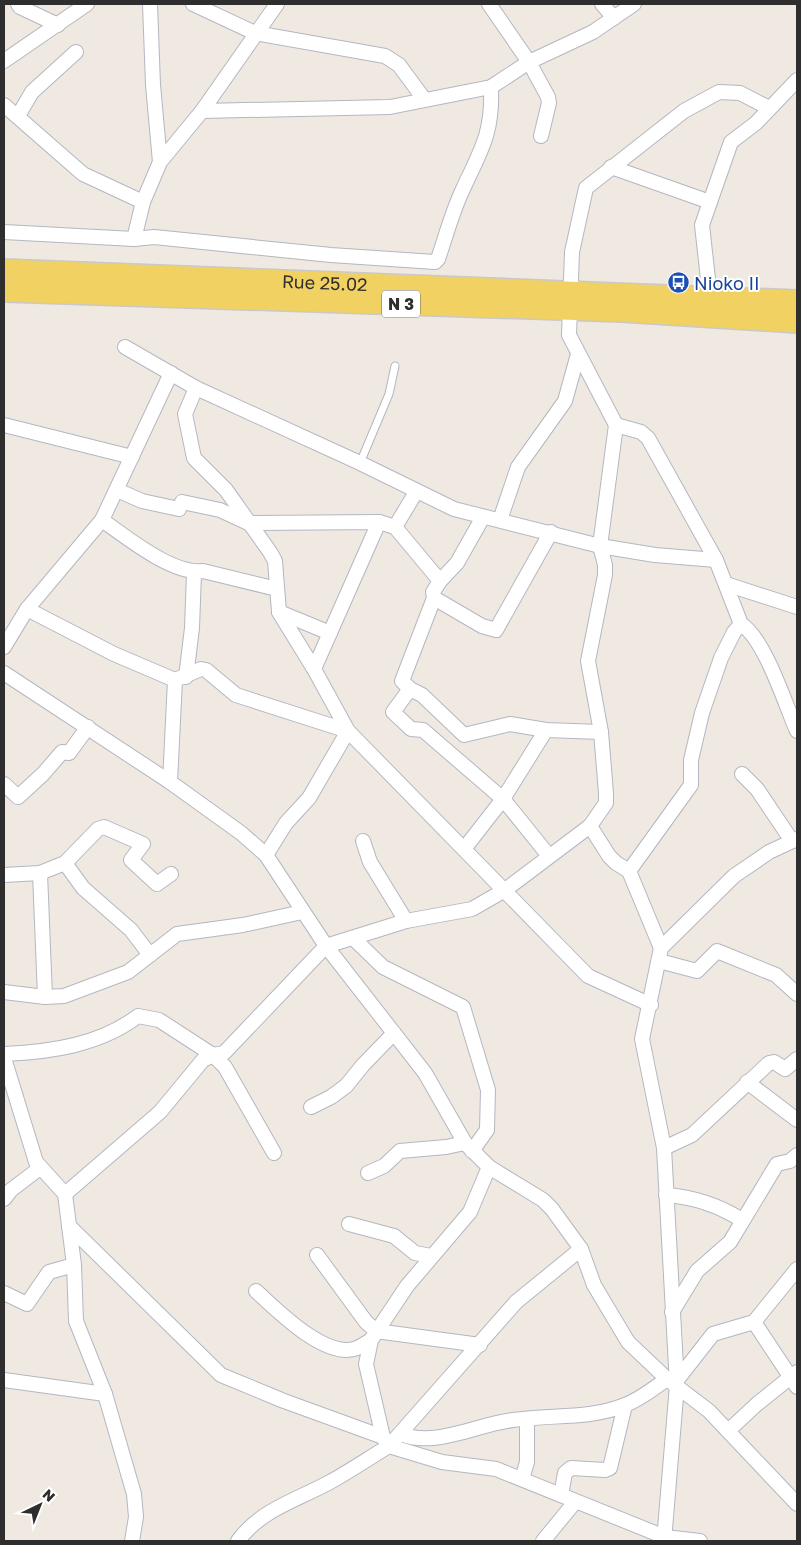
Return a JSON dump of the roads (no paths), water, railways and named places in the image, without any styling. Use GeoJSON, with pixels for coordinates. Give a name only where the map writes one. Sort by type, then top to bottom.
{"type":"FeatureCollection","features":[{"type":"Feature","properties":{"kind":"main road","name":"Rue 25.02"},"geometry":{"type":"LineString","coordinates":[[4,270],[570,301],[710,297],[797,301]]}},
{"type":"Feature","properties":{"kind":"main road","name":"N 3"},"geometry":{"type":"LineString","coordinates":[[4,291],[570,301],[621,311],[797,322]]}},
{"type":"Feature","properties":{"kind":"street"},"geometry":{"type":"LineString","coordinates":[[18,4],[20,7],[58,25]]}},
{"type":"Feature","properties":{"kind":"street"},"geometry":{"type":"LineString","coordinates":[[4,61],[87,4]]}},
{"type":"Feature","properties":{"kind":"street"},"geometry":{"type":"LineString","coordinates":[[150,4],[153,85],[160,162]]}},
{"type":"Feature","properties":{"kind":"street"},"geometry":{"type":"LineString","coordinates":[[193,4],[255,33],[385,56],[399,64],[424,100]]}},
{"type":"Feature","properties":{"kind":"street"},"geometry":{"type":"LineString","coordinates":[[134,239],[143,202],[160,162],[202,111],[277,4]]}},
{"type":"Feature","properties":{"kind":"street"},"geometry":{"type":"LineString","coordinates":[[602,4],[614,18]]}},
{"type":"Feature","properties":{"kind":"street"},"geometry":{"type":"LineString","coordinates":[[202,111],[390,107],[491,87],[529,62],[593,32],[634,4]]}},
{"type":"Feature","properties":{"kind":"street"},"geometry":{"type":"LineString","coordinates":[[492,5],[529,62],[549,103],[541,136]]}},
{"type":"Feature","properties":{"kind":"street"},"geometry":{"type":"LineString","coordinates":[[18,116],[32,92],[76,52]]}},
{"type":"Feature","properties":{"kind":"street"},"geometry":{"type":"LineString","coordinates":[[710,297],[702,226],[731,142],[756,122],[795,84]]}},
{"type":"Feature","properties":{"kind":"street"},"geometry":{"type":"LineString","coordinates":[[4,232],[134,239],[154,237],[331,255],[435,262],[438,259],[463,188],[485,142],[492,110],[491,87]]}},
{"type":"Feature","properties":{"kind":"street"},"geometry":{"type":"LineString","coordinates":[[65,1194],[160,1112],[197,1066],[213,1055],[224,1053],[326,946],[406,921],[464,912],[505,890],[590,826],[606,803],[601,732],[588,661],[605,575],[605,565],[600,546],[616,425],[569,335],[572,252],[583,196],[591,183],[610,167],[684,111],[718,92],[740,93],[769,108]]}},
{"type":"Feature","properties":{"kind":"street"},"geometry":{"type":"LineString","coordinates":[[4,105],[83,174],[143,202]]}},
{"type":"Feature","properties":{"kind":"street"},"geometry":{"type":"LineString","coordinates":[[610,167],[710,202]]}},
{"type":"Feature","properties":{"kind":"street"},"geometry":{"type":"LineString","coordinates":[[125,347],[196,388],[360,463],[454,509],[551,532],[600,546],[655,555],[716,560]]}},
{"type":"Feature","properties":{"kind":"street"},"geometry":{"type":"LineString","coordinates":[[500,520],[518,467],[565,401],[578,354]]}},
{"type":"Feature","properties":{"kind":"street"},"geometry":{"type":"LineString","coordinates":[[4,648],[27,609],[102,520],[171,373]]}},
{"type":"Feature","properties":{"kind":"street"},"geometry":{"type":"LineString","coordinates":[[196,388],[186,414],[194,458],[226,490],[275,561],[279,612],[314,669],[348,731],[588,976],[651,1005]]}},
{"type":"Feature","properties":{"kind":"street"},"geometry":{"type":"LineString","coordinates":[[4,425],[132,457]]}},
{"type":"Feature","properties":{"kind":"street"},"geometry":{"type":"LineString","coordinates":[[616,425],[641,432],[648,438],[716,560],[741,624],[748,629],[757,642],[778,683],[797,729]]}},
{"type":"Feature","properties":{"kind":"street"},"geometry":{"type":"LineString","coordinates":[[117,490],[142,501],[179,509],[182,502],[220,510],[248,523],[379,522],[395,527],[440,581]]}},
{"type":"Feature","properties":{"kind":"street"},"geometry":{"type":"LineString","coordinates":[[395,527],[416,492]]}},
{"type":"Feature","properties":{"kind":"street"},"geometry":{"type":"LineString","coordinates":[[483,517],[457,563],[440,581],[433,592],[434,598],[402,680],[410,689],[422,694],[464,735],[510,724],[546,730],[601,732]]}},
{"type":"Feature","properties":{"kind":"street"},"geometry":{"type":"LineString","coordinates":[[102,520],[150,555],[194,573],[203,571],[277,589]]}},
{"type":"Feature","properties":{"kind":"street"},"geometry":{"type":"LineString","coordinates":[[314,669],[379,522]]}},
{"type":"Feature","properties":{"kind":"street"},"geometry":{"type":"LineString","coordinates":[[434,598],[482,626],[496,630],[551,532]]}},
{"type":"Feature","properties":{"kind":"street"},"geometry":{"type":"LineString","coordinates":[[170,782],[181,678],[192,628],[194,573]]}},
{"type":"Feature","properties":{"kind":"street"},"geometry":{"type":"LineString","coordinates":[[726,584],[797,607]]}},
{"type":"Feature","properties":{"kind":"street"},"geometry":{"type":"LineString","coordinates":[[27,609],[114,654],[181,678],[202,669],[206,670],[236,695],[348,731]]}},
{"type":"Feature","properties":{"kind":"street"},"geometry":{"type":"LineString","coordinates":[[279,612],[330,633]]}},
{"type":"Feature","properties":{"kind":"street"},"geometry":{"type":"LineString","coordinates":[[630,871],[691,785],[691,760],[702,713],[721,658],[734,632],[741,624]]}},
{"type":"Feature","properties":{"kind":"street"},"geometry":{"type":"LineString","coordinates":[[4,673],[170,782],[241,833],[266,855],[326,946],[425,1073],[468,1147],[489,1167],[543,1200],[581,1249],[594,1285],[628,1342],[709,1410],[797,1504]]}},
{"type":"Feature","properties":{"kind":"street"},"geometry":{"type":"LineString","coordinates":[[410,689],[393,712],[411,729],[423,730],[503,799],[549,856]]}},
{"type":"Feature","properties":{"kind":"street"},"geometry":{"type":"LineString","coordinates":[[4,784],[18,797],[43,774],[62,752],[69,752],[88,727]]}},
{"type":"Feature","properties":{"kind":"street"},"geometry":{"type":"LineString","coordinates":[[464,849],[503,799],[546,730]]}},
{"type":"Feature","properties":{"kind":"street"},"geometry":{"type":"LineString","coordinates":[[266,855],[286,823],[310,798],[348,731]]}},
{"type":"Feature","properties":{"kind":"street"},"geometry":{"type":"LineString","coordinates":[[660,955],[734,876],[756,859],[794,840],[757,789],[742,774]]}},
{"type":"Feature","properties":{"kind":"street"},"geometry":{"type":"LineString","coordinates":[[590,826],[609,856],[616,863],[630,871],[660,955],[642,1046],[664,1148],[672,1312],[674,1381],[665,1539]]}},
{"type":"Feature","properties":{"kind":"street"},"geometry":{"type":"LineString","coordinates":[[4,875],[40,873],[66,863],[98,829],[109,828],[143,844],[131,860],[157,884],[170,874]]}},
{"type":"Feature","properties":{"kind":"street"},"geometry":{"type":"LineString","coordinates":[[363,841],[370,862],[406,921]]}},
{"type":"Feature","properties":{"kind":"street"},"geometry":{"type":"LineString","coordinates":[[66,863],[83,888],[131,930],[150,955]]}},
{"type":"Feature","properties":{"kind":"street"},"geometry":{"type":"LineString","coordinates":[[40,873],[45,997]]}},
{"type":"Feature","properties":{"kind":"street"},"geometry":{"type":"LineString","coordinates":[[4,992],[45,997],[72,994],[128,972],[177,934],[243,925],[302,912]]}},
{"type":"Feature","properties":{"kind":"street"},"geometry":{"type":"LineString","coordinates":[[353,938],[383,967],[463,1007],[488,1090],[487,1130],[468,1147],[400,1151],[384,1166],[368,1173]]}},
{"type":"Feature","properties":{"kind":"street"},"geometry":{"type":"LineString","coordinates":[[660,955],[698,971],[717,951],[776,975],[797,994]]}},
{"type":"Feature","properties":{"kind":"street"},"geometry":{"type":"LineString","coordinates":[[4,1054],[42,1053],[71,1046],[121,1028],[138,1016],[159,1020],[213,1055],[226,1068],[274,1153]]}},
{"type":"Feature","properties":{"kind":"street"},"geometry":{"type":"LineString","coordinates":[[311,1106],[331,1097],[346,1086],[362,1065],[394,1033]]}},
{"type":"Feature","properties":{"kind":"street"},"geometry":{"type":"LineString","coordinates":[[4,1058],[40,1168],[65,1194],[74,1265],[76,1321],[106,1394],[134,1494],[136,1517],[132,1541]]}},
{"type":"Feature","properties":{"kind":"street"},"geometry":{"type":"LineString","coordinates":[[664,1148],[692,1135],[769,1063],[774,1062],[785,1068],[797,1058]]}},
{"type":"Feature","properties":{"kind":"street"},"geometry":{"type":"LineString","coordinates":[[747,1082],[797,1120]]}},
{"type":"Feature","properties":{"kind":"street"},"geometry":{"type":"LineString","coordinates":[[672,1312],[697,1271],[730,1242],[777,1164],[790,1161],[797,1155]]}},
{"type":"Feature","properties":{"kind":"street"},"geometry":{"type":"LineString","coordinates":[[256,1291],[287,1319],[327,1347],[353,1350],[373,1336],[431,1256],[470,1212],[489,1167]]}},
{"type":"Feature","properties":{"kind":"street"},"geometry":{"type":"LineString","coordinates":[[4,1199],[11,1190],[40,1168]]}},
{"type":"Feature","properties":{"kind":"street"},"geometry":{"type":"LineString","coordinates":[[666,1195],[708,1202],[742,1220]]}},
{"type":"Feature","properties":{"kind":"street"},"geometry":{"type":"LineString","coordinates":[[349,1224],[394,1236],[415,1253],[431,1256]]}},
{"type":"Feature","properties":{"kind":"street"},"geometry":{"type":"LineString","coordinates":[[69,1226],[221,1375],[386,1442],[442,1462],[496,1469],[665,1539],[700,1541]]}},
{"type":"Feature","properties":{"kind":"street"},"geometry":{"type":"LineString","coordinates":[[238,1541],[248,1526],[261,1517],[330,1482],[386,1442],[401,1434],[516,1302],[581,1249]]}},
{"type":"Feature","properties":{"kind":"street"},"geometry":{"type":"LineString","coordinates":[[317,1255],[366,1322],[373,1336],[366,1364],[386,1442]]}},
{"type":"Feature","properties":{"kind":"street"},"geometry":{"type":"LineString","coordinates":[[4,1293],[27,1304],[49,1272],[74,1265]]}},
{"type":"Feature","properties":{"kind":"street"},"geometry":{"type":"LineString","coordinates":[[401,1434],[420,1439],[445,1435],[492,1423],[596,1414],[625,1405],[674,1381],[713,1334],[754,1322],[797,1269]]}},
{"type":"Feature","properties":{"kind":"street"},"geometry":{"type":"LineString","coordinates":[[728,1431],[795,1379],[754,1322]]}},
{"type":"Feature","properties":{"kind":"street"},"geometry":{"type":"LineString","coordinates":[[373,1336],[480,1345]]}},
{"type":"Feature","properties":{"kind":"street"},"geometry":{"type":"LineString","coordinates":[[4,1380],[106,1394]]}},
{"type":"Feature","properties":{"kind":"street"},"geometry":{"type":"LineString","coordinates":[[560,1495],[565,1474],[571,1468],[605,1470],[610,1468],[625,1405]]}},
{"type":"Feature","properties":{"kind":"street"},"geometry":{"type":"LineString","coordinates":[[522,1479],[527,1462],[527,1419]]}},
{"type":"Feature","properties":{"kind":"street"},"geometry":{"type":"LineString","coordinates":[[543,1541],[575,1502]]}},
{"type":"Feature","properties":{"kind":"lane"},"geometry":{"type":"LineString","coordinates":[[360,463],[389,394],[395,366]]}},
{"type":"Feature","properties":{"kind":"place","name":"Nioko II"},"geometry":{"type":"Point","coordinates":[678,283]}}]}
